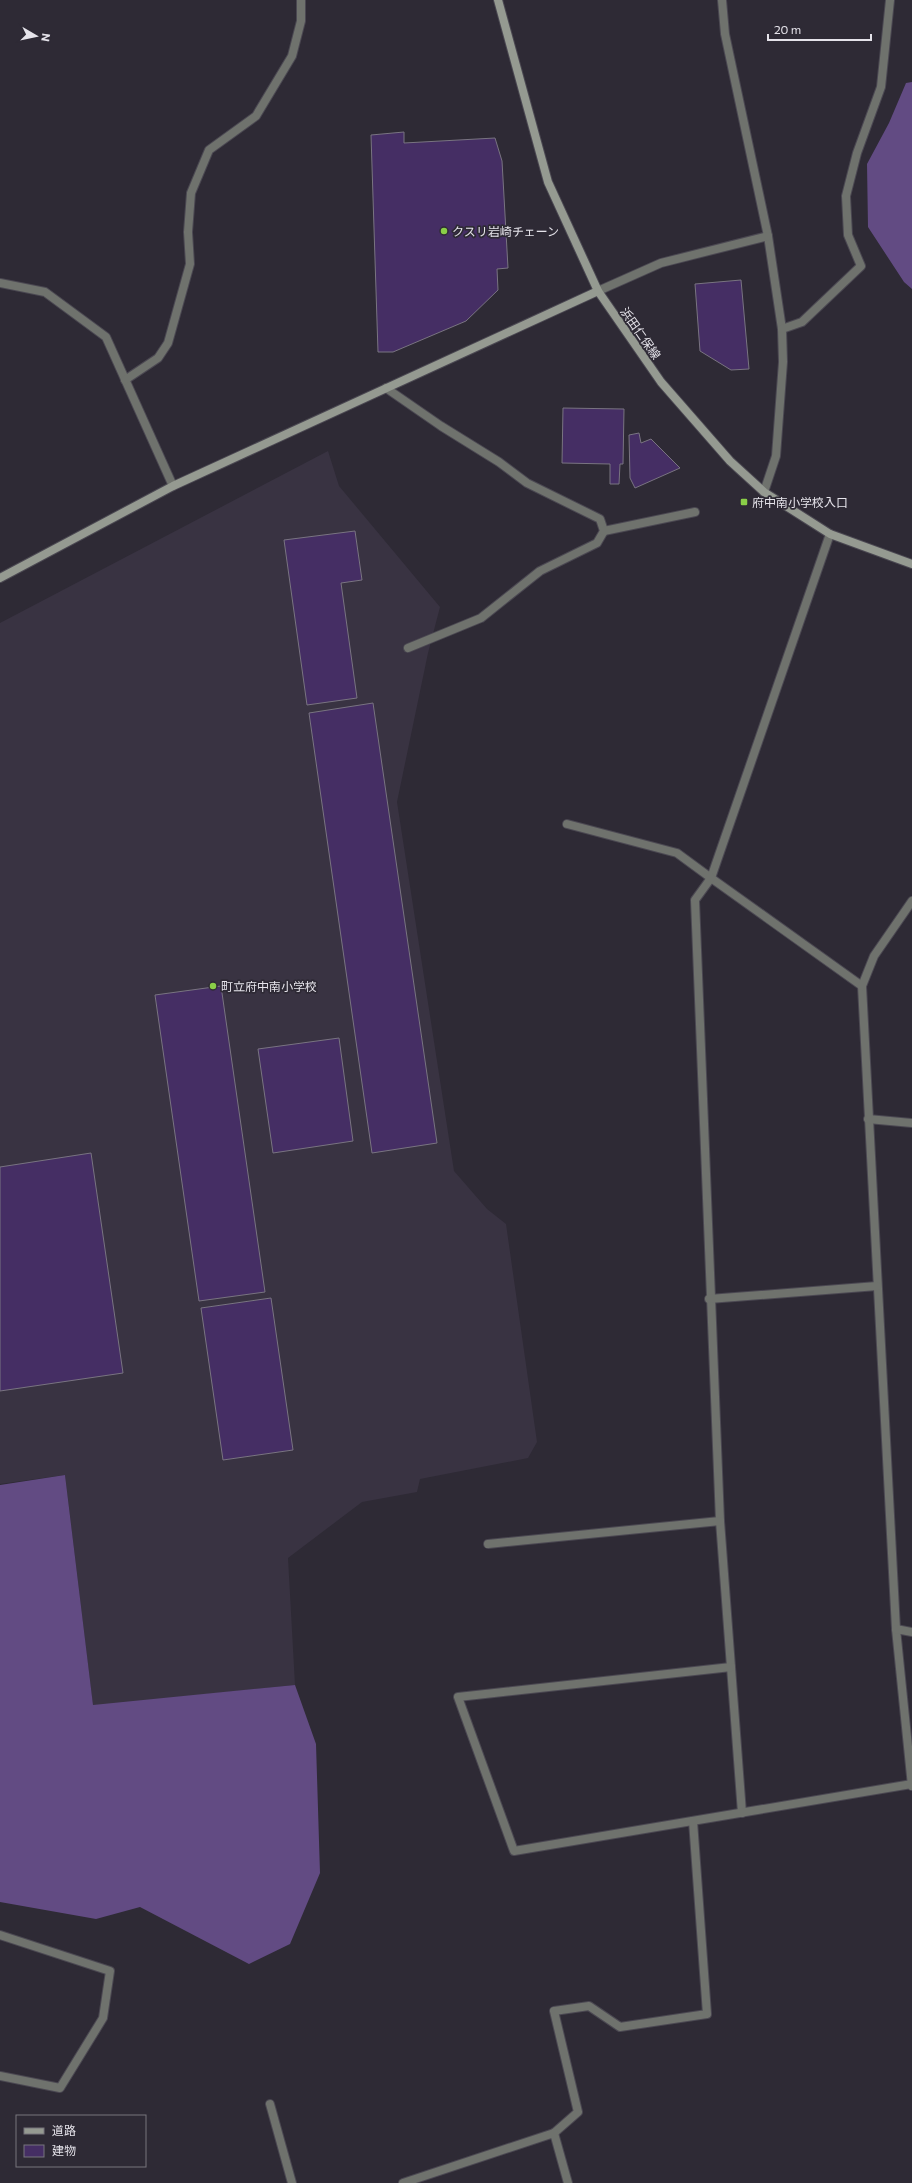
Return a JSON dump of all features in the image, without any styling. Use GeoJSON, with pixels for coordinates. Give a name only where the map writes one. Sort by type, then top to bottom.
{"type":"FeatureCollection","features":[{"type":"Feature","properties":{"kind":"main road","name":"浜田仁保線"},"geometry":{"type":"LineString","coordinates":[[498,0],[548,182],[598,291],[661,382],[730,461],[764,492],[830,534],[912,564]]}},
{"type":"Feature","properties":{"kind":"main road"},"geometry":{"type":"LineString","coordinates":[[0,578],[173,486],[598,291]]}},
{"type":"Feature","properties":{"kind":"street"},"geometry":{"type":"LineString","coordinates":[[125,380],[158,358],[168,343],[190,264],[188,232],[190,193],[209,150],[256,116],[292,56],[301,21],[301,0]]}},
{"type":"Feature","properties":{"kind":"street"},"geometry":{"type":"LineString","coordinates":[[722,0],[725,34],[768,236],[782,329],[783,362],[776,456],[764,492]]}},
{"type":"Feature","properties":{"kind":"street"},"geometry":{"type":"LineString","coordinates":[[782,329],[802,322],[861,266],[848,235],[846,196],[857,153],[881,87],[890,0]]}},
{"type":"Feature","properties":{"kind":"street"},"geometry":{"type":"LineString","coordinates":[[598,291],[661,263],[768,236]]}},
{"type":"Feature","properties":{"kind":"street"},"geometry":{"type":"LineString","coordinates":[[0,283],[45,292],[106,337],[173,486]]}},
{"type":"Feature","properties":{"kind":"street"},"geometry":{"type":"LineString","coordinates":[[386,388],[441,426],[499,462],[527,483],[600,519],[604,531]]}},
{"type":"Feature","properties":{"kind":"street"},"geometry":{"type":"LineString","coordinates":[[408,648],[481,618],[540,571],[597,543],[604,531],[695,512]]}},
{"type":"Feature","properties":{"kind":"street"},"geometry":{"type":"LineString","coordinates":[[742,1813],[720,1520],[709,1299],[694,900],[711,878],[830,534]]}},
{"type":"Feature","properties":{"kind":"street"},"geometry":{"type":"LineString","coordinates":[[567,824],[677,854],[862,986]]}},
{"type":"Feature","properties":{"kind":"street"},"geometry":{"type":"LineString","coordinates":[[731,1667],[458,1697],[514,1851],[912,1785],[896,1629],[862,986],[874,956],[912,901]]}},
{"type":"Feature","properties":{"kind":"street"},"geometry":{"type":"LineString","coordinates":[[868,1119],[912,1123]]}},
{"type":"Feature","properties":{"kind":"street"},"geometry":{"type":"LineString","coordinates":[[709,1299],[877,1286]]}},
{"type":"Feature","properties":{"kind":"street"},"geometry":{"type":"LineString","coordinates":[[488,1544],[720,1520]]}},
{"type":"Feature","properties":{"kind":"street"},"geometry":{"type":"LineString","coordinates":[[896,1629],[912,1632]]}},
{"type":"Feature","properties":{"kind":"street"},"geometry":{"type":"LineString","coordinates":[[403,2183],[554,2133],[578,2112],[554,2011],[589,2006],[620,2027],[707,2014],[693,1821]]}},
{"type":"Feature","properties":{"kind":"street"},"geometry":{"type":"LineString","coordinates":[[0,1935],[110,1970],[103,2018],[60,2088],[0,2076]]}},
{"type":"Feature","properties":{"kind":"street"},"geometry":{"type":"LineString","coordinates":[[270,2104],[292,2183]]}},
{"type":"Feature","properties":{"kind":"street"},"geometry":{"type":"LineString","coordinates":[[554,2133],[568,2183]]}},
{"type":"Feature","properties":{"kind":"shaded area"},"geometry":{"type":"Polygon","coordinates":[[[912,82],[912,289],[904,282],[868,227],[867,164],[889,123],[906,83],[912,82]]]}},
{"type":"Feature","properties":{"kind":"shaded area","name":"町立府中南小学校"},"geometry":{"type":"Polygon","coordinates":[[[328,451],[339,486],[440,607],[428,653],[397,802],[454,1171],[487,1209],[506,1224],[537,1442],[528,1458],[420,1479],[417,1492],[362,1502],[288,1558],[295,1685],[93,1706],[65,1475],[0,1484],[0,623],[328,451]]]}},
{"type":"Feature","properties":{"kind":"shaded area"},"geometry":{"type":"Polygon","coordinates":[[[65,1475],[93,1705],[295,1685],[316,1744],[320,1873],[290,1944],[249,1964],[140,1907],[96,1919],[0,1902],[0,1485],[65,1475]]]}},
{"type":"Feature","properties":{"kind":"building"},"geometry":{"type":"Polygon","coordinates":[[[404,132],[404,143],[495,138],[502,161],[508,268],[497,269],[498,290],[466,321],[393,352],[378,352],[371,135],[404,132]]]}},
{"type":"Feature","properties":{"kind":"building"},"geometry":{"type":"Polygon","coordinates":[[[741,280],[749,369],[731,370],[700,351],[695,284],[741,280]]]}},
{"type":"Feature","properties":{"kind":"building"},"geometry":{"type":"Polygon","coordinates":[[[563,408],[624,409],[623,464],[620,464],[619,484],[610,484],[610,464],[562,463],[563,408]]]}},
{"type":"Feature","properties":{"kind":"building"},"geometry":{"type":"Polygon","coordinates":[[[639,433],[641,443],[651,439],[680,468],[635,488],[630,478],[629,435],[639,433]]]}},
{"type":"Feature","properties":{"kind":"building"},"geometry":{"type":"Polygon","coordinates":[[[355,531],[362,580],[341,583],[357,698],[307,705],[284,540],[355,531]]]}},
{"type":"Feature","properties":{"kind":"building"},"geometry":{"type":"Polygon","coordinates":[[[373,703],[437,1143],[372,1153],[309,713],[373,703]]]}},
{"type":"Feature","properties":{"kind":"building"},"geometry":{"type":"Polygon","coordinates":[[[221,986],[265,1292],[199,1301],[155,995],[221,986]]]}},
{"type":"Feature","properties":{"kind":"building"},"geometry":{"type":"Polygon","coordinates":[[[339,1038],[353,1141],[273,1153],[258,1049],[339,1038]]]}},
{"type":"Feature","properties":{"kind":"building"},"geometry":{"type":"Polygon","coordinates":[[[91,1153],[123,1373],[0,1391],[0,1167],[91,1153]]]}},
{"type":"Feature","properties":{"kind":"building"},"geometry":{"type":"Polygon","coordinates":[[[271,1298],[293,1450],[223,1460],[201,1308],[271,1298]]]}},
{"type":"Feature","properties":{"kind":"place","name":"クスリ岩崎チェーン"},"geometry":{"type":"Point","coordinates":[444,231]}},
{"type":"Feature","properties":{"kind":"place","name":"府中南小学校入口"},"geometry":{"type":"Point","coordinates":[744,502]}},
{"type":"Feature","properties":{"kind":"place","name":"町立府中南小学校"},"geometry":{"type":"Point","coordinates":[213,986]}}]}
